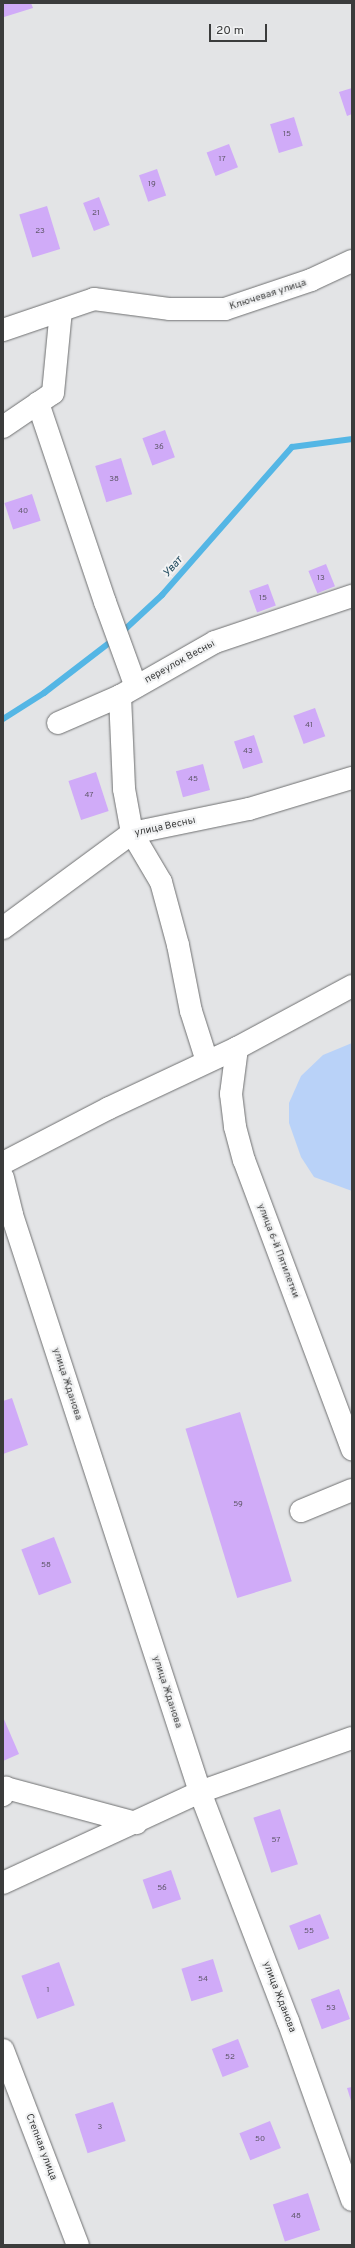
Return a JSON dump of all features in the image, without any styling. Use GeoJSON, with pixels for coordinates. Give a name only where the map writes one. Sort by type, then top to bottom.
{"type":"FeatureCollection","features":[{"type":"Feature","properties":{"kind":"street","name":"Ключевая улица"},"geometry":{"type":"LineString","coordinates":[[3,330],[94,299],[170,308],[225,309],[311,280],[352,261]]}},
{"type":"Feature","properties":{"kind":"street"},"geometry":{"type":"LineString","coordinates":[[3,426],[53,394],[61,310]]}},
{"type":"Feature","properties":{"kind":"street"},"geometry":{"type":"LineString","coordinates":[[38,403],[105,602],[128,691],[124,789],[132,833],[161,882],[178,945],[191,1011],[208,1061]]}},
{"type":"Feature","properties":{"kind":"street","name":"переулок Весны"},"geometry":{"type":"LineString","coordinates":[[58,723],[128,691],[215,642],[352,596]]}},
{"type":"Feature","properties":{"kind":"street","name":"улица Весны"},"geometry":{"type":"LineString","coordinates":[[3,928],[132,833],[249,809],[352,778]]}},
{"type":"Feature","properties":{"kind":"street"},"geometry":{"type":"LineString","coordinates":[[3,1163],[109,1108],[237,1048],[352,986]]}},
{"type":"Feature","properties":{"kind":"street","name":"улица 6-й Пятилетки"},"geometry":{"type":"LineString","coordinates":[[237,1048],[232,1094],[235,1128],[244,1160],[348,1425],[352,1449]]}},
{"type":"Feature","properties":{"kind":"street","name":"улица Жданова"},"geometry":{"type":"LineString","coordinates":[[3,1178],[14,1223],[200,1792],[288,2020],[352,2200]]}},
{"type":"Feature","properties":{"kind":"street"},"geometry":{"type":"LineString","coordinates":[[302,1511],[352,1490]]}},
{"type":"Feature","properties":{"kind":"street"},"geometry":{"type":"LineString","coordinates":[[3,1883],[136,1823],[200,1792],[352,1738]]}},
{"type":"Feature","properties":{"kind":"street"},"geometry":{"type":"LineString","coordinates":[[3,1795],[6,1788],[136,1823]]}},
{"type":"Feature","properties":{"kind":"street","name":"Степная улица"},"geometry":{"type":"LineString","coordinates":[[3,2050],[78,2245]]}},
{"type":"Feature","properties":{"kind":"shaded area"},"geometry":{"type":"Polygon","coordinates":[[[352,1043],[352,1191],[314,1177],[301,1157],[289,1123],[289,1103],[301,1076],[323,1055],[352,1043]]]}},
{"type":"Feature","properties":{"kind":"building"},"geometry":{"type":"Polygon","coordinates":[[[3,3],[31,3],[33,8],[4,17],[3,3]]]}},
{"type":"Feature","properties":{"kind":"building"},"geometry":{"type":"Polygon","coordinates":[[[352,88],[352,114],[347,116],[339,92],[352,88]]]}},
{"type":"Feature","properties":{"kind":"building"},"geometry":{"type":"Polygon","coordinates":[[[294,117],[303,146],[279,153],[270,124],[294,117]]]}},
{"type":"Feature","properties":{"kind":"building"},"geometry":{"type":"Polygon","coordinates":[[[229,144],[238,167],[216,176],[207,153],[229,144]]]}},
{"type":"Feature","properties":{"kind":"building"},"geometry":{"type":"Polygon","coordinates":[[[157,169],[166,195],[148,202],[139,175],[157,169]]]}},
{"type":"Feature","properties":{"kind":"building"},"geometry":{"type":"Polygon","coordinates":[[[99,197],[110,225],[94,231],[83,203],[99,197]]]}},
{"type":"Feature","properties":{"kind":"building"},"geometry":{"type":"Polygon","coordinates":[[[47,206],[60,249],[32,258],[19,214],[47,206]]]}},
{"type":"Feature","properties":{"kind":"building"},"geometry":{"type":"Polygon","coordinates":[[[165,430],[175,457],[152,465],[142,438],[165,430]]]}},
{"type":"Feature","properties":{"kind":"building"},"geometry":{"type":"Polygon","coordinates":[[[121,458],[132,494],[106,502],[95,466],[121,458]]]}},
{"type":"Feature","properties":{"kind":"building"},"geometry":{"type":"Polygon","coordinates":[[[32,494],[41,521],[13,530],[4,503],[32,494]]]}},
{"type":"Feature","properties":{"kind":"building"},"geometry":{"type":"Polygon","coordinates":[[[326,564],[335,586],[317,593],[308,571],[326,564]]]}},
{"type":"Feature","properties":{"kind":"building"},"geometry":{"type":"Polygon","coordinates":[[[268,584],[276,606],[257,612],[249,591],[268,584]]]}},
{"type":"Feature","properties":{"kind":"building"},"geometry":{"type":"Polygon","coordinates":[[[315,708],[325,736],[304,744],[293,716],[315,708]]]}},
{"type":"Feature","properties":{"kind":"building"},"geometry":{"type":"Polygon","coordinates":[[[254,735],[263,763],[243,769],[234,741],[254,735]]]}},
{"type":"Feature","properties":{"kind":"building"},"geometry":{"type":"Polygon","coordinates":[[[203,764],[210,790],[183,797],[176,771],[203,764]]]}},
{"type":"Feature","properties":{"kind":"building"},"geometry":{"type":"Polygon","coordinates":[[[96,772],[109,811],[81,820],[68,781],[96,772]]]}},
{"type":"Feature","properties":{"kind":"building"},"geometry":{"type":"Polygon","coordinates":[[[12,1398],[28,1445],[3,1454],[3,1401],[12,1398]]]}},
{"type":"Feature","properties":{"kind":"building"},"geometry":{"type":"Polygon","coordinates":[[[240,1412],[292,1581],[237,1598],[185,1429],[240,1412]]]}},
{"type":"Feature","properties":{"kind":"building"},"geometry":{"type":"Polygon","coordinates":[[[54,1537],[72,1583],[39,1595],[21,1550],[54,1537]]]}},
{"type":"Feature","properties":{"kind":"building"},"geometry":{"type":"Polygon","coordinates":[[[3,1717],[19,1754],[3,1761],[3,1717]]]}},
{"type":"Feature","properties":{"kind":"building"},"geometry":{"type":"Polygon","coordinates":[[[280,1809],[298,1864],[271,1873],[253,1818],[280,1809]]]}},
{"type":"Feature","properties":{"kind":"building"},"geometry":{"type":"Polygon","coordinates":[[[171,1870],[181,1899],[153,1909],[143,1880],[171,1870]]]}},
{"type":"Feature","properties":{"kind":"building"},"geometry":{"type":"Polygon","coordinates":[[[320,1914],[329,1938],[299,1950],[289,1926],[320,1914]]]}},
{"type":"Feature","properties":{"kind":"building"},"geometry":{"type":"Polygon","coordinates":[[[213,1959],[223,1992],[191,2001],[181,1969],[213,1959]]]}},
{"type":"Feature","properties":{"kind":"building"},"geometry":{"type":"Polygon","coordinates":[[[59,1962],[75,2005],[37,2019],[21,1976],[59,1962]]]}},
{"type":"Feature","properties":{"kind":"building"},"geometry":{"type":"Polygon","coordinates":[[[339,1989],[350,2019],[322,2029],[311,1999],[339,1989]]]}},
{"type":"Feature","properties":{"kind":"building"},"geometry":{"type":"Polygon","coordinates":[[[238,2039],[249,2067],[223,2077],[212,2049],[238,2039]]]}},
{"type":"Feature","properties":{"kind":"building"},"geometry":{"type":"Polygon","coordinates":[[[352,2087],[352,2104],[347,2088],[352,2087]]]}},
{"type":"Feature","properties":{"kind":"building"},"geometry":{"type":"Polygon","coordinates":[[[113,2102],[126,2141],[88,2153],[75,2114],[113,2102]]]}},
{"type":"Feature","properties":{"kind":"building"},"geometry":{"type":"Polygon","coordinates":[[[270,2121],[281,2148],[250,2160],[239,2133],[270,2121]]]}},
{"type":"Feature","properties":{"kind":"building"},"geometry":{"type":"Polygon","coordinates":[[[308,2193],[320,2230],[285,2242],[273,2204],[308,2193]]]}},
{"type":"Feature","properties":{"kind":"waterway","name":"Уват"},"geometry":{"type":"LineString","coordinates":[[121,633],[162,595],[292,447],[352,439]]}},
{"type":"Feature","properties":{"kind":"waterway","name":"Уват"},"geometry":{"type":"LineString","coordinates":[[3,719],[44,693],[114,639]]}}]}
